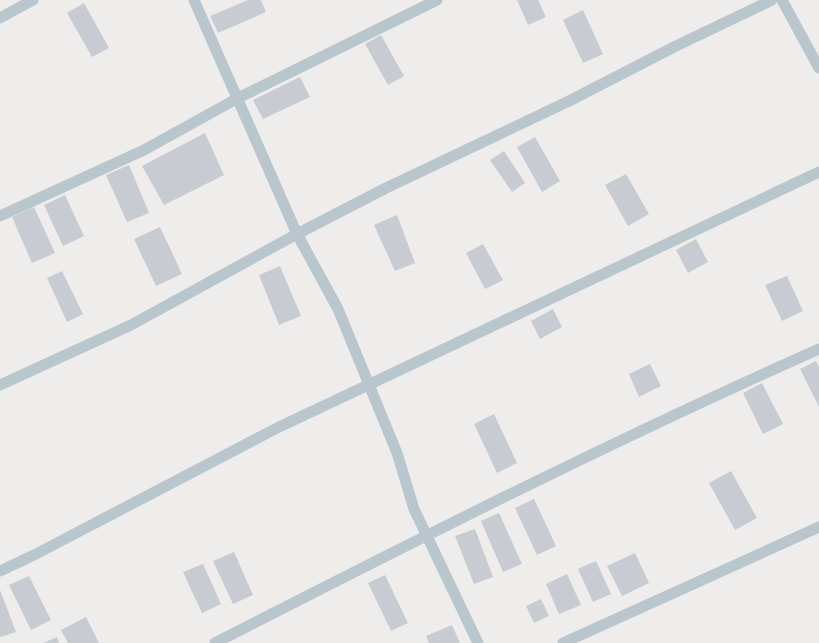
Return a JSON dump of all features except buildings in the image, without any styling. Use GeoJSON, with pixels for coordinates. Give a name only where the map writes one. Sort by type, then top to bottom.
{"type":"FeatureCollection","features":[{"type":"Feature","properties":{"kind":"street"},"geometry":{"type":"LineString","coordinates":[[0,18],[33,0]]}},
{"type":"Feature","properties":{"kind":"street"},"geometry":{"type":"LineString","coordinates":[[194,0],[296,234],[338,309],[398,453],[414,509],[478,643]]}},
{"type":"Feature","properties":{"kind":"street"},"geometry":{"type":"LineString","coordinates":[[0,216],[144,150],[238,98],[437,0]]}},
{"type":"Feature","properties":{"kind":"street"},"geometry":{"type":"LineString","coordinates":[[0,385],[131,325],[296,234],[772,0]]}},
{"type":"Feature","properties":{"kind":"street"},"geometry":{"type":"LineString","coordinates":[[782,0],[819,68]]}},
{"type":"Feature","properties":{"kind":"street"},"geometry":{"type":"LineString","coordinates":[[0,571],[36,554],[277,428],[819,172]]}},
{"type":"Feature","properties":{"kind":"street"},"geometry":{"type":"LineString","coordinates":[[215,643],[427,535],[721,393],[819,349]]}},
{"type":"Feature","properties":{"kind":"street"},"geometry":{"type":"LineString","coordinates":[[563,643],[819,527]]}}]}
